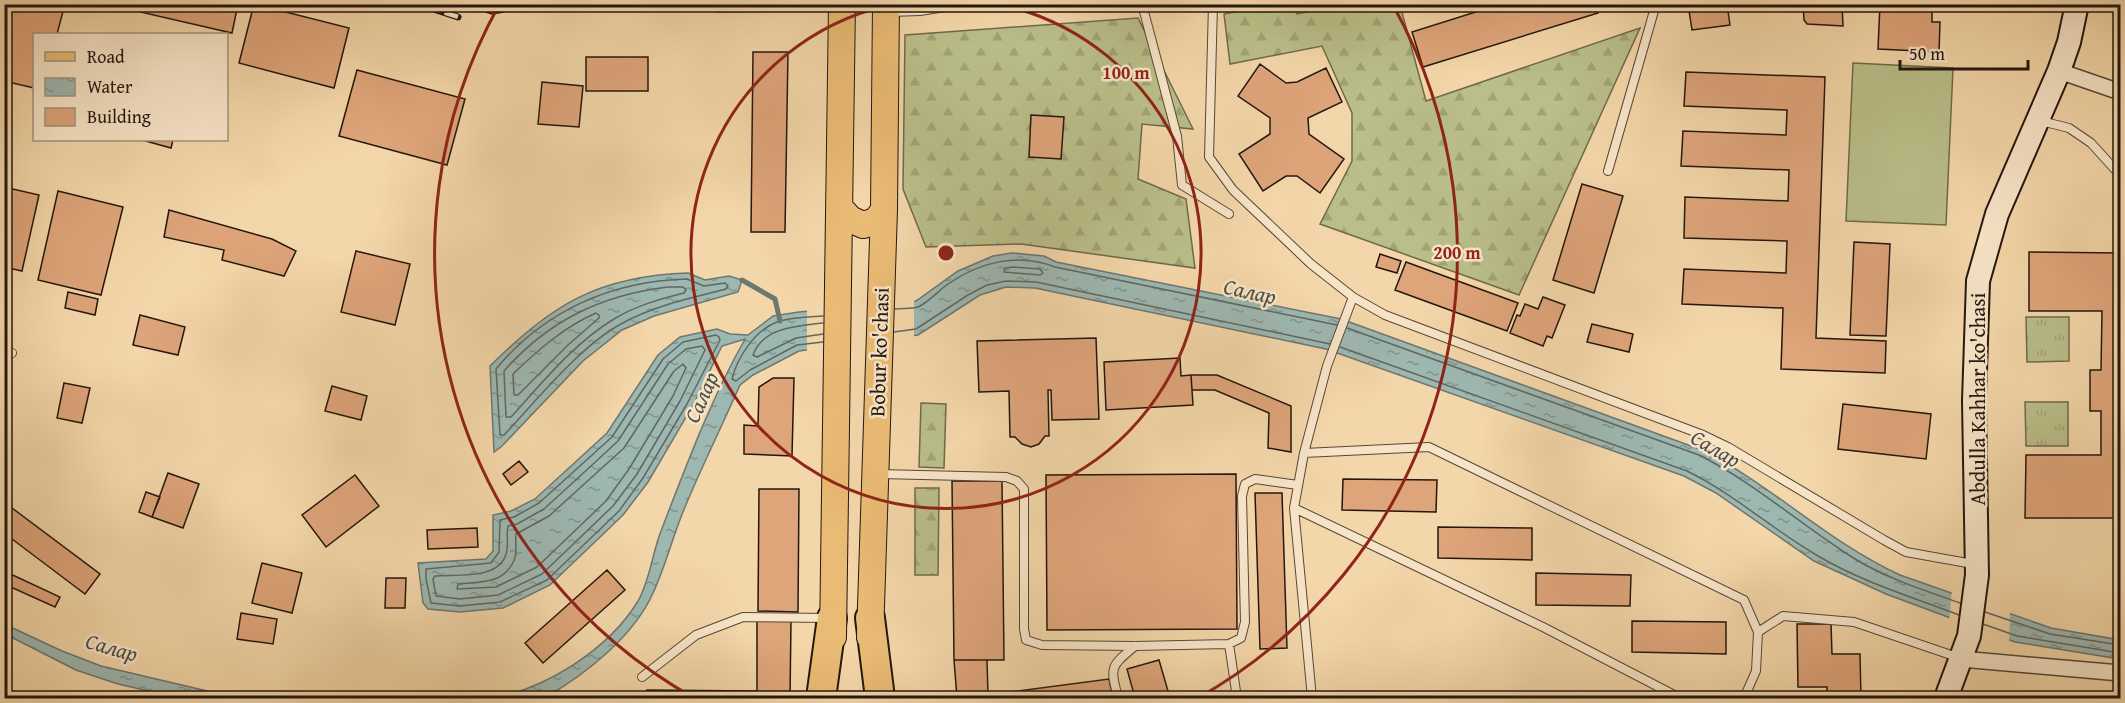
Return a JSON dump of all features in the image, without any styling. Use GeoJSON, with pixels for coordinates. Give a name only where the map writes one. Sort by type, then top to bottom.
{"type":"FeatureCollection","features":[{"type":"Feature","properties":{"kind":"highway"},"geometry":{"type":"LineString","coordinates":[[821,699],[832,618]]}},
{"type":"Feature","properties":{"kind":"highway"},"geometry":{"type":"LineString","coordinates":[[870,618],[880,699]]}},
{"type":"Feature","properties":{"kind":"main road","name":"Bobur ko'chasi"},"geometry":{"type":"LineString","coordinates":[[835,699],[832,618],[842,4]]}},
{"type":"Feature","properties":{"kind":"main road","name":"Bobur ko'chasi"},"geometry":{"type":"LineString","coordinates":[[870,699],[870,618],[884,210],[885,8]]}},
{"type":"Feature","properties":{"kind":"main road"},"geometry":{"type":"LineString","coordinates":[[840,208],[850,219],[863,225],[876,221],[884,210]]}},
{"type":"Feature","properties":{"kind":"street","name":"Abdulla Kahhar ko'chasi"},"geometry":{"type":"LineString","coordinates":[[1946,699],[1969,636],[1977,576],[1974,401],[1978,281],[1992,228],[2059,71],[2069,42],[2077,4]]}},
{"type":"Feature","properties":{"kind":"street"},"geometry":{"type":"LineString","coordinates":[[2059,71],[2121,92]]}},
{"type":"Feature","properties":{"kind":"street"},"geometry":{"type":"LineString","coordinates":[[1961,659],[2121,673]]}},
{"type":"Feature","properties":{"kind":"lane"},"geometry":{"type":"LineString","coordinates":[[885,8],[920,10],[963,4]]}},
{"type":"Feature","properties":{"kind":"lane"},"geometry":{"type":"LineString","coordinates":[[1142,4],[1177,136],[1182,185],[1229,214]]}},
{"type":"Feature","properties":{"kind":"lane"},"geometry":{"type":"LineString","coordinates":[[1213,4],[1209,157],[1233,190],[1311,264],[1353,297],[1385,315],[1728,447],[1906,552],[1977,576]]}},
{"type":"Feature","properties":{"kind":"lane"},"geometry":{"type":"LineString","coordinates":[[1608,171],[1656,4]]}},
{"type":"Feature","properties":{"kind":"lane"},"geometry":{"type":"LineString","coordinates":[[2039,120],[2069,128],[2091,143],[2121,175]]}},
{"type":"Feature","properties":{"kind":"lane"},"geometry":{"type":"LineString","coordinates":[[1312,699],[1294,508],[1304,453],[1328,366],[1353,297]]}},
{"type":"Feature","properties":{"kind":"lane"},"geometry":{"type":"LineString","coordinates":[[1304,453],[1429,447],[1744,600],[1758,633],[1756,671],[1744,699]]}},
{"type":"Feature","properties":{"kind":"lane"},"geometry":{"type":"LineString","coordinates":[[875,474],[1006,477],[1017,481],[1024,489],[1024,629],[1026,640],[1042,645],[1229,644],[1240,638],[1245,622],[1242,496],[1245,484],[1255,479],[1298,484]]}},
{"type":"Feature","properties":{"kind":"lane"},"geometry":{"type":"LineString","coordinates":[[1294,508],[1543,627],[1680,699]]}},
{"type":"Feature","properties":{"kind":"lane"},"geometry":{"type":"LineString","coordinates":[[1758,633],[1784,616],[1854,622],[1961,659]]}},
{"type":"Feature","properties":{"kind":"lane"},"geometry":{"type":"LineString","coordinates":[[642,677],[696,635],[743,617],[832,618]]}},
{"type":"Feature","properties":{"kind":"lane"},"geometry":{"type":"LineString","coordinates":[[1229,644],[1237,699]]}},
{"type":"Feature","properties":{"kind":"lane"},"geometry":{"type":"LineString","coordinates":[[1118,699],[1113,672],[1116,663],[1136,646]]}},
{"type":"Feature","properties":{"kind":"green space"},"geometry":{"type":"Polygon","coordinates":[[[1272,4],[1294,5],[1297,14],[1340,5],[1400,5],[1426,101],[1640,28],[1519,295],[1320,224],[1352,161],[1352,113],[1322,46],[1230,64],[1224,14],[1272,4]]]}},
{"type":"Feature","properties":{"kind":"green space"},"geometry":{"type":"Polygon","coordinates":[[[717,5],[802,5],[802,11],[716,12],[717,5]]]}},
{"type":"Feature","properties":{"kind":"green space"},"geometry":{"type":"Polygon","coordinates":[[[1138,18],[1193,129],[1142,124],[1138,179],[1186,199],[1195,268],[1021,244],[926,247],[903,189],[905,35],[1138,18]]]}},
{"type":"Feature","properties":{"kind":"green space"},"geometry":{"type":"Polygon","coordinates":[[[1853,63],[1953,68],[1946,225],[1846,221],[1853,63]]]}},
{"type":"Feature","properties":{"kind":"green space"},"geometry":{"type":"Polygon","coordinates":[[[2026,317],[2069,317],[2069,361],[2027,362],[2026,317]]]}},
{"type":"Feature","properties":{"kind":"green space"},"geometry":{"type":"Polygon","coordinates":[[[2025,402],[2068,402],[2068,446],[2026,446],[2025,402]]]}},
{"type":"Feature","properties":{"kind":"green space"},"geometry":{"type":"Polygon","coordinates":[[[921,403],[946,404],[944,468],[919,467],[921,403]]]}},
{"type":"Feature","properties":{"kind":"green space"},"geometry":{"type":"Polygon","coordinates":[[[915,488],[939,488],[938,575],[915,575],[915,488]]]}},
{"type":"Feature","properties":{"kind":"water","name":"Салар"},"geometry":{"type":"Polygon","coordinates":[[[1012,253],[1044,256],[1056,262],[1341,319],[1702,450],[1728,464],[1874,562],[1900,575],[2051,628],[2120,640],[2120,659],[2015,642],[1886,594],[1814,561],[1716,493],[1684,476],[1326,349],[1035,288],[1006,287],[980,295],[918,335],[799,351],[753,375],[740,385],[685,507],[653,593],[634,624],[592,665],[546,697],[489,698],[510,694],[553,677],[593,651],[626,619],[642,593],[658,540],[710,409],[745,339],[722,346],[692,407],[648,482],[623,515],[550,585],[503,608],[460,612],[428,609],[423,603],[418,563],[486,559],[493,551],[493,515],[511,511],[535,499],[607,433],[658,355],[680,337],[717,329],[730,334],[748,335],[773,316],[916,301],[958,271],[993,256],[1012,253]]]}},
{"type":"Feature","properties":{"kind":"water"},"geometry":{"type":"Polygon","coordinates":[[[688,273],[705,280],[729,276],[742,280],[738,292],[654,316],[622,330],[583,361],[494,452],[490,366],[513,344],[557,310],[602,287],[656,275],[688,273]]]}},
{"type":"Feature","properties":{"kind":"water","name":"Салар"},"geometry":{"type":"Polygon","coordinates":[[[4,624],[101,666],[237,698],[179,698],[118,684],[76,670],[5,634],[4,624]]]}},
{"type":"Feature","properties":{"kind":"pier"},"geometry":{"type":"Polygon","coordinates":[[[914,298],[914,339],[807,353],[807,308],[914,298]]]}},
{"type":"Feature","properties":{"kind":"pier"},"geometry":{"type":"Polygon","coordinates":[[[1952,591],[2010,612],[2009,643],[1949,620],[1952,591]]]}},
{"type":"Feature","properties":{"kind":"building"},"geometry":{"type":"Polygon","coordinates":[[[4,4],[65,4],[57,33],[33,33],[33,88],[4,81],[4,4]]]}},
{"type":"Feature","properties":{"kind":"building"},"geometry":{"type":"Polygon","coordinates":[[[137,4],[238,4],[232,33],[136,11],[137,4]]]}},
{"type":"Feature","properties":{"kind":"building"},"geometry":{"type":"Polygon","coordinates":[[[254,4],[349,28],[334,88],[239,63],[254,4]]]}},
{"type":"Feature","properties":{"kind":"building"},"geometry":{"type":"Polygon","coordinates":[[[479,4],[512,4],[503,12],[492,14],[486,12],[479,4]]]}},
{"type":"Feature","properties":{"kind":"building"},"geometry":{"type":"Polygon","coordinates":[[[1501,4],[1596,4],[1598,13],[1423,67],[1412,32],[1501,4]]]}},
{"type":"Feature","properties":{"kind":"building"},"geometry":{"type":"Polygon","coordinates":[[[1688,4],[1727,4],[1730,25],[1692,30],[1688,4]]]}},
{"type":"Feature","properties":{"kind":"building"},"geometry":{"type":"Polygon","coordinates":[[[1803,4],[1842,4],[1843,26],[1807,24],[1804,20],[1803,4]]]}},
{"type":"Feature","properties":{"kind":"building"},"geometry":{"type":"Polygon","coordinates":[[[1880,4],[1932,4],[1932,22],[1940,22],[1939,52],[1878,49],[1880,4]]]}},
{"type":"Feature","properties":{"kind":"building"},"geometry":{"type":"Polygon","coordinates":[[[753,52],[788,52],[785,232],[751,232],[753,52]]]}},
{"type":"Feature","properties":{"kind":"building"},"geometry":{"type":"Polygon","coordinates":[[[586,57],[648,57],[648,91],[586,91],[586,57]]]}},
{"type":"Feature","properties":{"kind":"building"},"geometry":{"type":"Polygon","coordinates":[[[1260,64],[1286,83],[1297,82],[1326,68],[1342,102],[1308,118],[1309,134],[1344,159],[1320,193],[1297,176],[1286,176],[1263,191],[1239,154],[1270,134],[1270,118],[1238,96],[1260,64]]]}},
{"type":"Feature","properties":{"kind":"building"},"geometry":{"type":"Polygon","coordinates":[[[357,70],[465,99],[447,165],[339,136],[357,70]]]}},
{"type":"Feature","properties":{"kind":"building"},"geometry":{"type":"Polygon","coordinates":[[[1686,72],[1825,77],[1816,338],[1886,341],[1885,373],[1781,369],[1783,308],[1682,304],[1684,269],[1786,273],[1787,241],[1684,238],[1685,197],[1788,201],[1789,170],[1681,166],[1683,131],[1786,135],[1787,110],[1684,106],[1686,72]]]}},
{"type":"Feature","properties":{"kind":"building"},"geometry":{"type":"Polygon","coordinates":[[[542,82],[583,86],[579,127],[538,124],[542,82]]]}},
{"type":"Feature","properties":{"kind":"building"},"geometry":{"type":"Polygon","coordinates":[[[1031,115],[1064,117],[1061,159],[1029,157],[1031,115]]]}},
{"type":"Feature","properties":{"kind":"building"},"geometry":{"type":"Polygon","coordinates":[[[146,141],[173,141],[171,148],[146,141]]]}},
{"type":"Feature","properties":{"kind":"building"},"geometry":{"type":"Polygon","coordinates":[[[1582,184],[1623,196],[1594,293],[1553,280],[1582,184]]]}},
{"type":"Feature","properties":{"kind":"building"},"geometry":{"type":"Polygon","coordinates":[[[4,187],[39,195],[22,271],[4,267],[4,187]]]}},
{"type":"Feature","properties":{"kind":"building"},"geometry":{"type":"Polygon","coordinates":[[[58,191],[123,207],[101,295],[38,280],[58,191]]]}},
{"type":"Feature","properties":{"kind":"building"},"geometry":{"type":"Polygon","coordinates":[[[169,210],[272,239],[296,251],[284,276],[222,260],[224,250],[164,237],[169,210]]]}},
{"type":"Feature","properties":{"kind":"building"},"geometry":{"type":"Polygon","coordinates":[[[1854,242],[1890,244],[1886,336],[1850,335],[1854,242]]]}},
{"type":"Feature","properties":{"kind":"building"},"geometry":{"type":"Polygon","coordinates":[[[356,251],[410,264],[395,325],[341,312],[356,251]]]}},
{"type":"Feature","properties":{"kind":"building"},"geometry":{"type":"Polygon","coordinates":[[[2029,252],[2120,253],[2120,518],[2025,518],[2026,455],[2101,455],[2101,411],[2090,411],[2090,370],[2101,370],[2102,311],[2029,311],[2029,252]]]}},
{"type":"Feature","properties":{"kind":"building"},"geometry":{"type":"Polygon","coordinates":[[[1380,254],[1401,261],[1397,273],[1376,267],[1380,254]]]}},
{"type":"Feature","properties":{"kind":"building"},"geometry":{"type":"Polygon","coordinates":[[[1406,262],[1518,303],[1507,331],[1395,290],[1406,262]]]}},
{"type":"Feature","properties":{"kind":"building"},"geometry":{"type":"Polygon","coordinates":[[[68,292],[98,299],[95,315],[65,308],[68,292]]]}},
{"type":"Feature","properties":{"kind":"building"},"geometry":{"type":"Polygon","coordinates":[[[1543,297],[1565,305],[1552,338],[1547,336],[1543,346],[1510,333],[1517,315],[1520,316],[1525,304],[1538,309],[1543,297]]]}},
{"type":"Feature","properties":{"kind":"building"},"geometry":{"type":"Polygon","coordinates":[[[140,315],[185,327],[178,355],[133,345],[140,315]]]}},
{"type":"Feature","properties":{"kind":"building"},"geometry":{"type":"Polygon","coordinates":[[[1592,324],[1633,334],[1629,352],[1587,342],[1592,324]]]}},
{"type":"Feature","properties":{"kind":"building"},"geometry":{"type":"Polygon","coordinates":[[[1096,338],[1099,419],[1052,420],[1051,390],[1048,390],[1049,436],[1045,436],[1039,444],[1031,447],[1022,444],[1015,437],[1010,437],[1009,391],[979,392],[977,341],[1096,338]]]}},
{"type":"Feature","properties":{"kind":"building"},"geometry":{"type":"Polygon","coordinates":[[[1180,358],[1181,376],[1191,375],[1193,405],[1106,410],[1104,362],[1180,358]]]}},
{"type":"Feature","properties":{"kind":"building"},"geometry":{"type":"Polygon","coordinates":[[[1191,375],[1217,375],[1291,406],[1291,452],[1268,448],[1269,413],[1215,390],[1192,390],[1191,375]]]}},
{"type":"Feature","properties":{"kind":"building"},"geometry":{"type":"Polygon","coordinates":[[[773,378],[794,378],[792,456],[744,454],[744,425],[758,426],[759,387],[773,378]]]}},
{"type":"Feature","properties":{"kind":"building"},"geometry":{"type":"Polygon","coordinates":[[[64,383],[90,388],[82,423],[57,418],[64,383]]]}},
{"type":"Feature","properties":{"kind":"building"},"geometry":{"type":"Polygon","coordinates":[[[332,386],[367,396],[361,420],[325,411],[332,386]]]}},
{"type":"Feature","properties":{"kind":"building"},"geometry":{"type":"Polygon","coordinates":[[[1843,404],[1931,414],[1926,459],[1838,449],[1843,404]]]}},
{"type":"Feature","properties":{"kind":"building"},"geometry":{"type":"Polygon","coordinates":[[[519,461],[528,472],[511,485],[503,474],[519,461]]]}},
{"type":"Feature","properties":{"kind":"building"},"geometry":{"type":"Polygon","coordinates":[[[168,473],[199,484],[183,528],[152,517],[168,473]]]}},
{"type":"Feature","properties":{"kind":"building"},"geometry":{"type":"Polygon","coordinates":[[[1236,474],[1237,629],[1047,630],[1046,475],[1236,474]]]}},
{"type":"Feature","properties":{"kind":"building"},"geometry":{"type":"Polygon","coordinates":[[[355,475],[379,506],[326,547],[302,515],[355,475]]]}},
{"type":"Feature","properties":{"kind":"building"},"geometry":{"type":"Polygon","coordinates":[[[1343,479],[1437,480],[1436,512],[1342,510],[1343,479]]]}},
{"type":"Feature","properties":{"kind":"building"},"geometry":{"type":"Polygon","coordinates":[[[952,481],[1002,481],[1004,660],[954,660],[952,481]]]}},
{"type":"Feature","properties":{"kind":"building"},"geometry":{"type":"Polygon","coordinates":[[[759,489],[799,489],[798,612],[758,611],[759,489]]]}},
{"type":"Feature","properties":{"kind":"building"},"geometry":{"type":"Polygon","coordinates":[[[146,492],[160,497],[152,517],[139,512],[146,492]]]}},
{"type":"Feature","properties":{"kind":"building"},"geometry":{"type":"Polygon","coordinates":[[[1255,493],[1282,493],[1287,648],[1260,649],[1255,493]]]}},
{"type":"Feature","properties":{"kind":"building"},"geometry":{"type":"Polygon","coordinates":[[[4,502],[100,574],[85,594],[4,533],[4,502]]]}},
{"type":"Feature","properties":{"kind":"building"},"geometry":{"type":"Polygon","coordinates":[[[1438,527],[1532,528],[1532,560],[1438,558],[1438,527]]]}},
{"type":"Feature","properties":{"kind":"building"},"geometry":{"type":"Polygon","coordinates":[[[477,528],[478,547],[428,549],[427,530],[477,528]]]}},
{"type":"Feature","properties":{"kind":"building"},"geometry":{"type":"Polygon","coordinates":[[[262,563],[302,573],[292,613],[252,603],[262,563]]]}},
{"type":"Feature","properties":{"kind":"building"},"geometry":{"type":"Polygon","coordinates":[[[607,570],[625,590],[543,663],[525,643],[607,570]]]}},
{"type":"Feature","properties":{"kind":"building"},"geometry":{"type":"Polygon","coordinates":[[[4,571],[60,597],[55,607],[4,584],[4,571]]]}},
{"type":"Feature","properties":{"kind":"building"},"geometry":{"type":"Polygon","coordinates":[[[1536,573],[1631,575],[1630,606],[1536,605],[1536,573]]]}},
{"type":"Feature","properties":{"kind":"building"},"geometry":{"type":"Polygon","coordinates":[[[386,578],[406,578],[405,608],[385,608],[386,578]]]}},
{"type":"Feature","properties":{"kind":"building"},"geometry":{"type":"Polygon","coordinates":[[[241,613],[277,619],[273,644],[237,639],[241,613]]]}},
{"type":"Feature","properties":{"kind":"building"},"geometry":{"type":"Polygon","coordinates":[[[757,620],[791,621],[790,698],[647,698],[647,690],[757,691],[757,620]]]}},
{"type":"Feature","properties":{"kind":"building"},"geometry":{"type":"Polygon","coordinates":[[[1632,621],[1726,622],[1726,654],[1632,652],[1632,621]]]}},
{"type":"Feature","properties":{"kind":"building"},"geometry":{"type":"Polygon","coordinates":[[[1797,624],[1831,624],[1832,654],[1860,654],[1861,698],[1827,698],[1827,687],[1798,687],[1797,624]]]}},
{"type":"Feature","properties":{"kind":"building"},"geometry":{"type":"Polygon","coordinates":[[[954,660],[987,660],[988,695],[957,698],[954,660]]]}},
{"type":"Feature","properties":{"kind":"building"},"geometry":{"type":"Polygon","coordinates":[[[1159,660],[1170,698],[1135,698],[1127,669],[1159,660]]]}},
{"type":"Feature","properties":{"kind":"building"},"geometry":{"type":"Polygon","coordinates":[[[1109,679],[1113,698],[971,697],[988,695],[1109,679]]]}},
{"type":"Feature","properties":{"kind":"building"},"geometry":{"type":"Polygon","coordinates":[[[2018,692],[2078,697],[2078,698],[2006,698],[2018,692]]]}},
{"type":"Feature","properties":{"kind":"waterway"},"geometry":{"type":"LineString","coordinates":[[742,280],[775,299],[780,321]]}},
{"type":"Feature","properties":{"kind":"railway"},"geometry":{"type":"LineString","coordinates":[[418,4],[458,17]]}}]}
